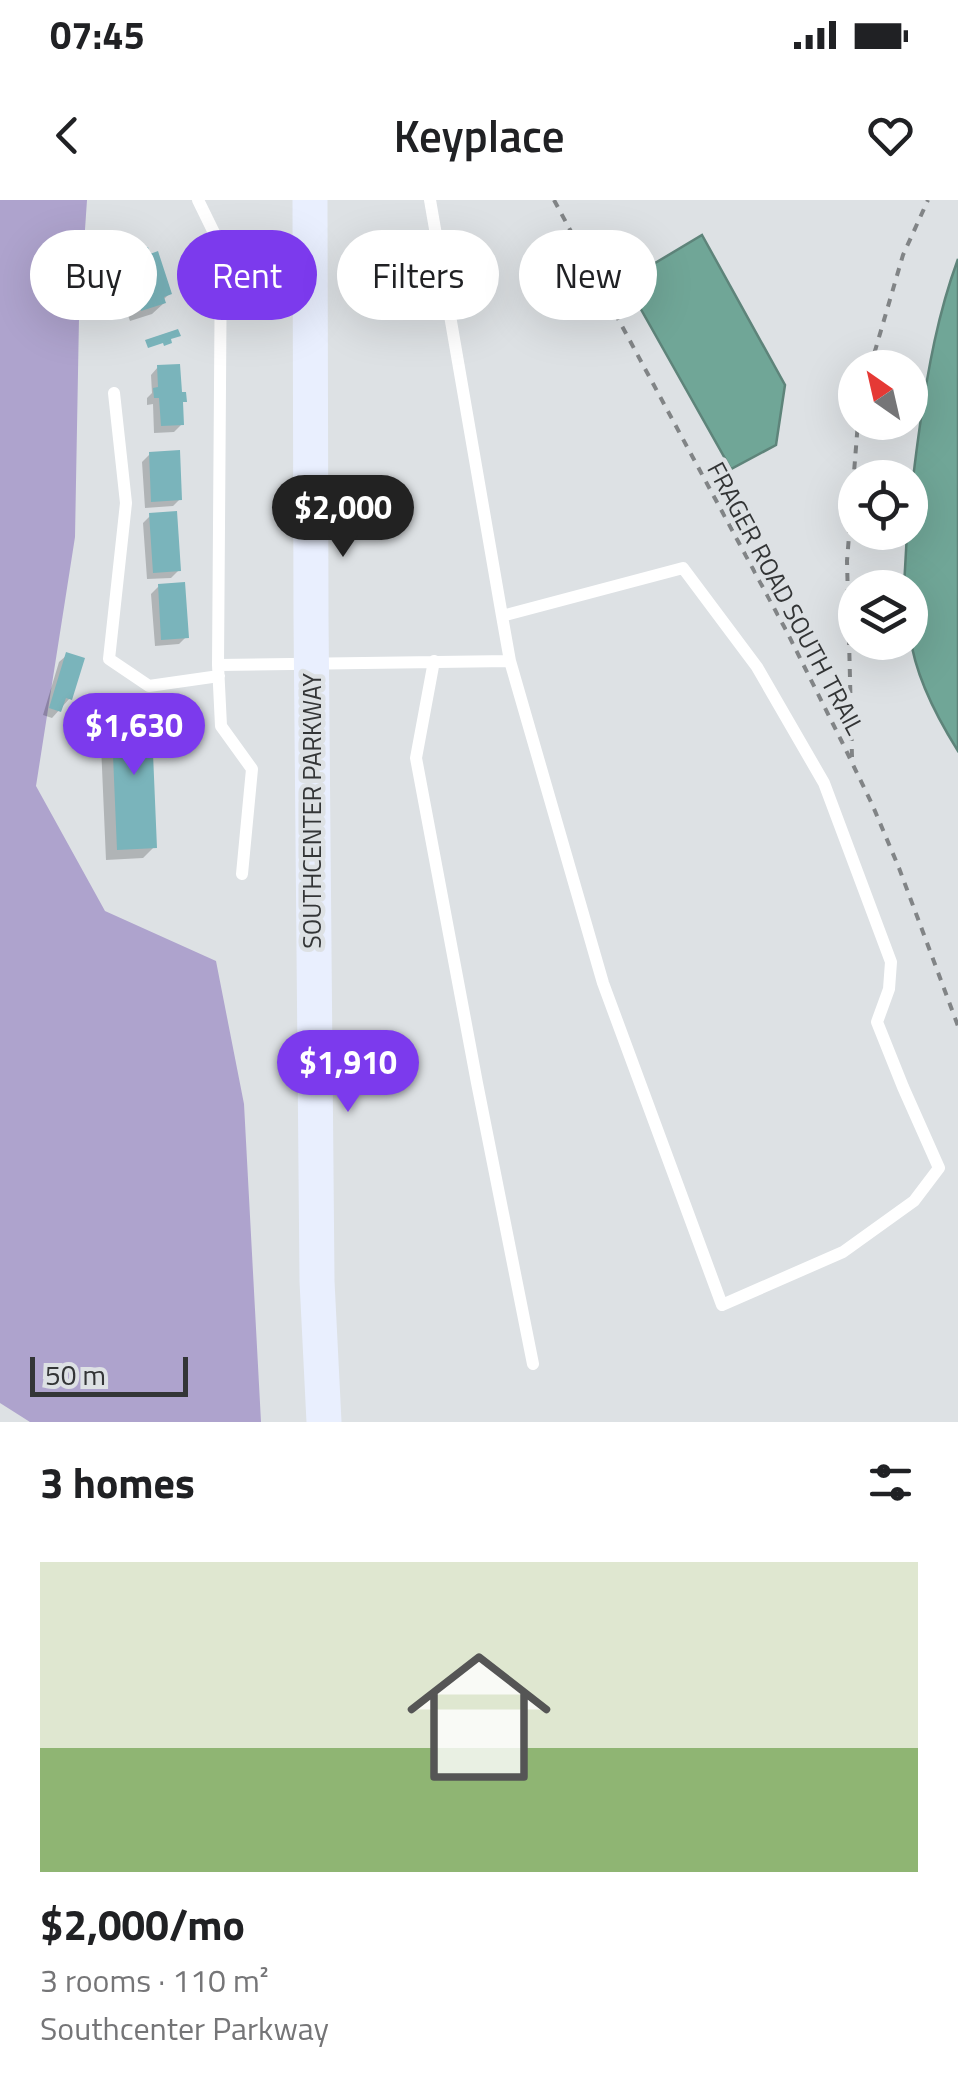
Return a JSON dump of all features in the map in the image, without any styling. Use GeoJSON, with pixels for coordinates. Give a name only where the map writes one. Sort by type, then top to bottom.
{"type":"FeatureCollection","features":[{"type":"Feature","properties":{"kind":"main road","name":"SOUTHCENTER PARKWAY"},"geometry":{"type":"LineString","coordinates":[[310,200],[316,1281],[324,1422]]}},
{"type":"Feature","properties":{"kind":"lane"},"geometry":{"type":"LineString","coordinates":[[198,200],[221,247],[218,670],[221,726],[252,769],[242,874]]}},
{"type":"Feature","properties":{"kind":"lane"},"geometry":{"type":"LineString","coordinates":[[430,200],[502,616],[510,661],[603,983],[722,1305],[843,1252],[914,1201],[939,1168],[877,1022],[889,989],[891,962],[824,782],[756,667],[683,568],[502,616]]}},
{"type":"Feature","properties":{"kind":"lane"},"geometry":{"type":"LineString","coordinates":[[114,393],[126,504],[110,659],[148,686],[218,670],[311,662],[510,661]]}},
{"type":"Feature","properties":{"kind":"lane"},"geometry":{"type":"LineString","coordinates":[[434,661],[416,758],[533,1364]]}},
{"type":"Feature","properties":{"kind":"path","name":"FRAGER ROAD SOUTH TRAIL"},"geometry":{"type":"LineString","coordinates":[[554,200],[787,632],[852,761],[892,852],[958,1026]]}},
{"type":"Feature","properties":{"kind":"path"},"geometry":{"type":"LineString","coordinates":[[875,350],[903,255],[928,200]]}},
{"type":"Feature","properties":{"kind":"path"},"geometry":{"type":"LineString","coordinates":[[852,761],[847,561],[857,440]]}},
{"type":"Feature","properties":{"kind":"shaded area"},"geometry":{"type":"Polygon","coordinates":[[[0,200],[87,200],[85,230],[30,230],[30,320],[79,320],[75,537],[36,786],[105,911],[216,961],[244,1104],[261,1422],[30,1422],[0,1403],[0,200]]]}},
{"type":"Feature","properties":{"kind":"shaded area"},"geometry":{"type":"Polygon","coordinates":[[[702,235],[785,385],[776,445],[731,469],[647,320],[657,320],[657,262],[702,235]]]}},
{"type":"Feature","properties":{"kind":"shaded area"},"geometry":{"type":"Polygon","coordinates":[[[958,259],[958,751],[934,710],[916,660],[928,660],[928,570],[905,570],[906,550],[928,550],[928,460],[915,460],[918,440],[928,440],[928,373],[958,259]]]}},
{"type":"Feature","properties":{"kind":"building"},"geometry":{"type":"Polygon","coordinates":[[[158,251],[172,294],[164,297],[166,303],[157,306],[158,251]]]}},
{"type":"Feature","properties":{"kind":"building"},"geometry":{"type":"Polygon","coordinates":[[[178,329],[181,336],[171,339],[172,343],[148,348],[145,340],[178,329]]]}},
{"type":"Feature","properties":{"kind":"building"},"geometry":{"type":"Polygon","coordinates":[[[180,364],[182,392],[186,392],[187,402],[183,402],[184,425],[161,426],[159,398],[154,398],[153,388],[158,387],[157,365],[180,364]]]}},
{"type":"Feature","properties":{"kind":"building"},"geometry":{"type":"Polygon","coordinates":[[[180,450],[182,500],[151,502],[149,452],[180,450]]]}},
{"type":"Feature","properties":{"kind":"building"},"geometry":{"type":"Polygon","coordinates":[[[177,511],[181,571],[153,573],[149,513],[177,511]]]}},
{"type":"Feature","properties":{"kind":"building"},"geometry":{"type":"Polygon","coordinates":[[[185,582],[189,638],[161,640],[158,584],[185,582]]]}},
{"type":"Feature","properties":{"kind":"building"},"geometry":{"type":"Polygon","coordinates":[[[66,652],[85,658],[72,700],[66,698],[61,712],[49,708],[66,652]]]}},
{"type":"Feature","properties":{"kind":"building"},"geometry":{"type":"Polygon","coordinates":[[[151,706],[157,848],[117,850],[111,708],[151,706]]]}}]}
